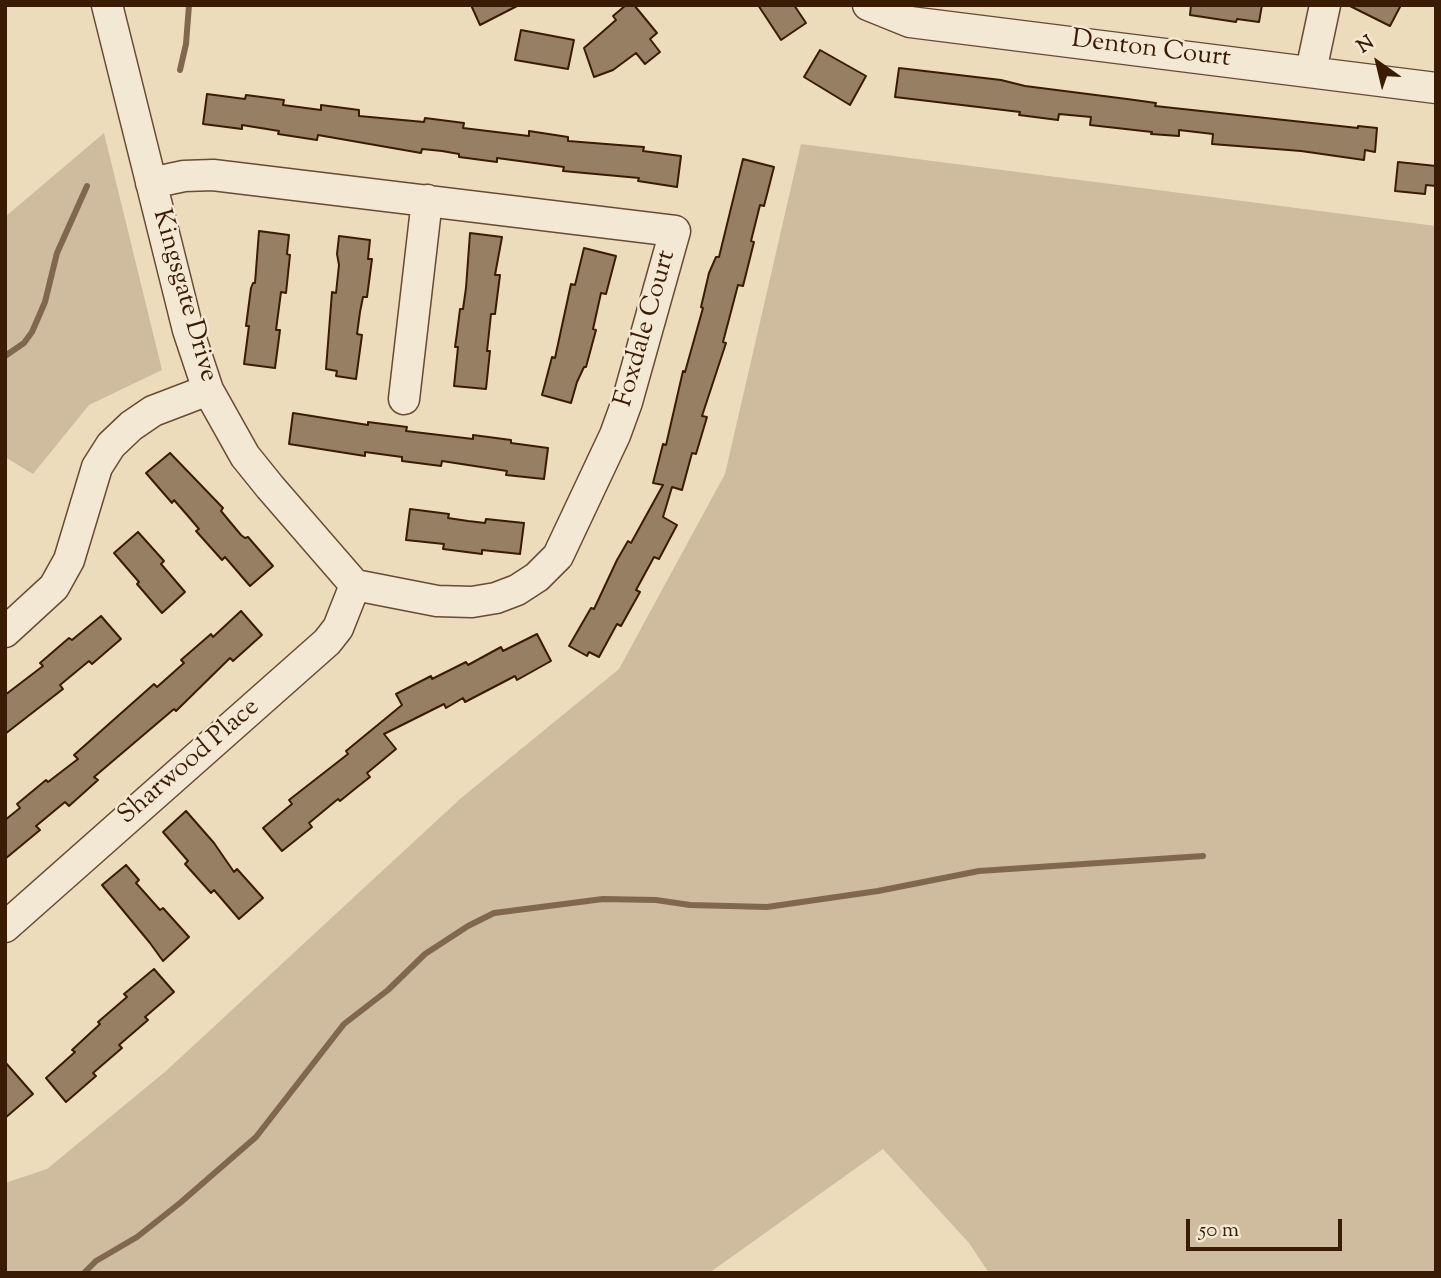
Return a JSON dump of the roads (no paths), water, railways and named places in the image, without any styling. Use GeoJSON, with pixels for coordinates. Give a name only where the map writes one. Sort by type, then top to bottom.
{"type":"FeatureCollection","features":[{"type":"Feature","properties":{"kind":"street","name":"Kingsgate Drive"},"geometry":{"type":"LineString","coordinates":[[107,5],[188,330],[208,390],[245,456],[355,585]]}},
{"type":"Feature","properties":{"kind":"street","name":"Denton Court"},"geometry":{"type":"LineString","coordinates":[[868,5],[910,22],[1436,88]]}},
{"type":"Feature","properties":{"kind":"street"},"geometry":{"type":"LineString","coordinates":[[1311,71],[1325,5]]}},
{"type":"Feature","properties":{"kind":"street","name":"Foxdale Court"},"geometry":{"type":"LineString","coordinates":[[151,183],[184,176],[213,174],[675,231],[627,402],[615,435],[558,556],[537,577],[517,590],[471,603],[437,601],[355,585]]}},
{"type":"Feature","properties":{"kind":"street"},"geometry":{"type":"LineString","coordinates":[[404,399],[427,200]]}},
{"type":"Feature","properties":{"kind":"street"},"geometry":{"type":"LineString","coordinates":[[5,632],[54,587],[69,559],[97,467],[111,445],[131,426],[153,411],[208,390]]}},
{"type":"Feature","properties":{"kind":"street","name":"Sharwood Place"},"geometry":{"type":"LineString","coordinates":[[5,927],[327,642],[338,628],[355,585]]}},
{"type":"Feature","properties":{"kind":"waterway"},"geometry":{"type":"LineString","coordinates":[[180,70],[186,44],[189,5]]}},
{"type":"Feature","properties":{"kind":"waterway"},"geometry":{"type":"LineString","coordinates":[[5,356],[24,343],[32,332],[45,302],[57,253],[87,186]]}},
{"type":"Feature","properties":{"kind":"waterway"},"geometry":{"type":"LineString","coordinates":[[84,1273],[96,1261],[137,1237],[256,1137],[344,1024],[388,990],[425,954],[468,926],[494,913],[603,899],[767,907],[878,891],[979,871],[1203,856]]}}]}
